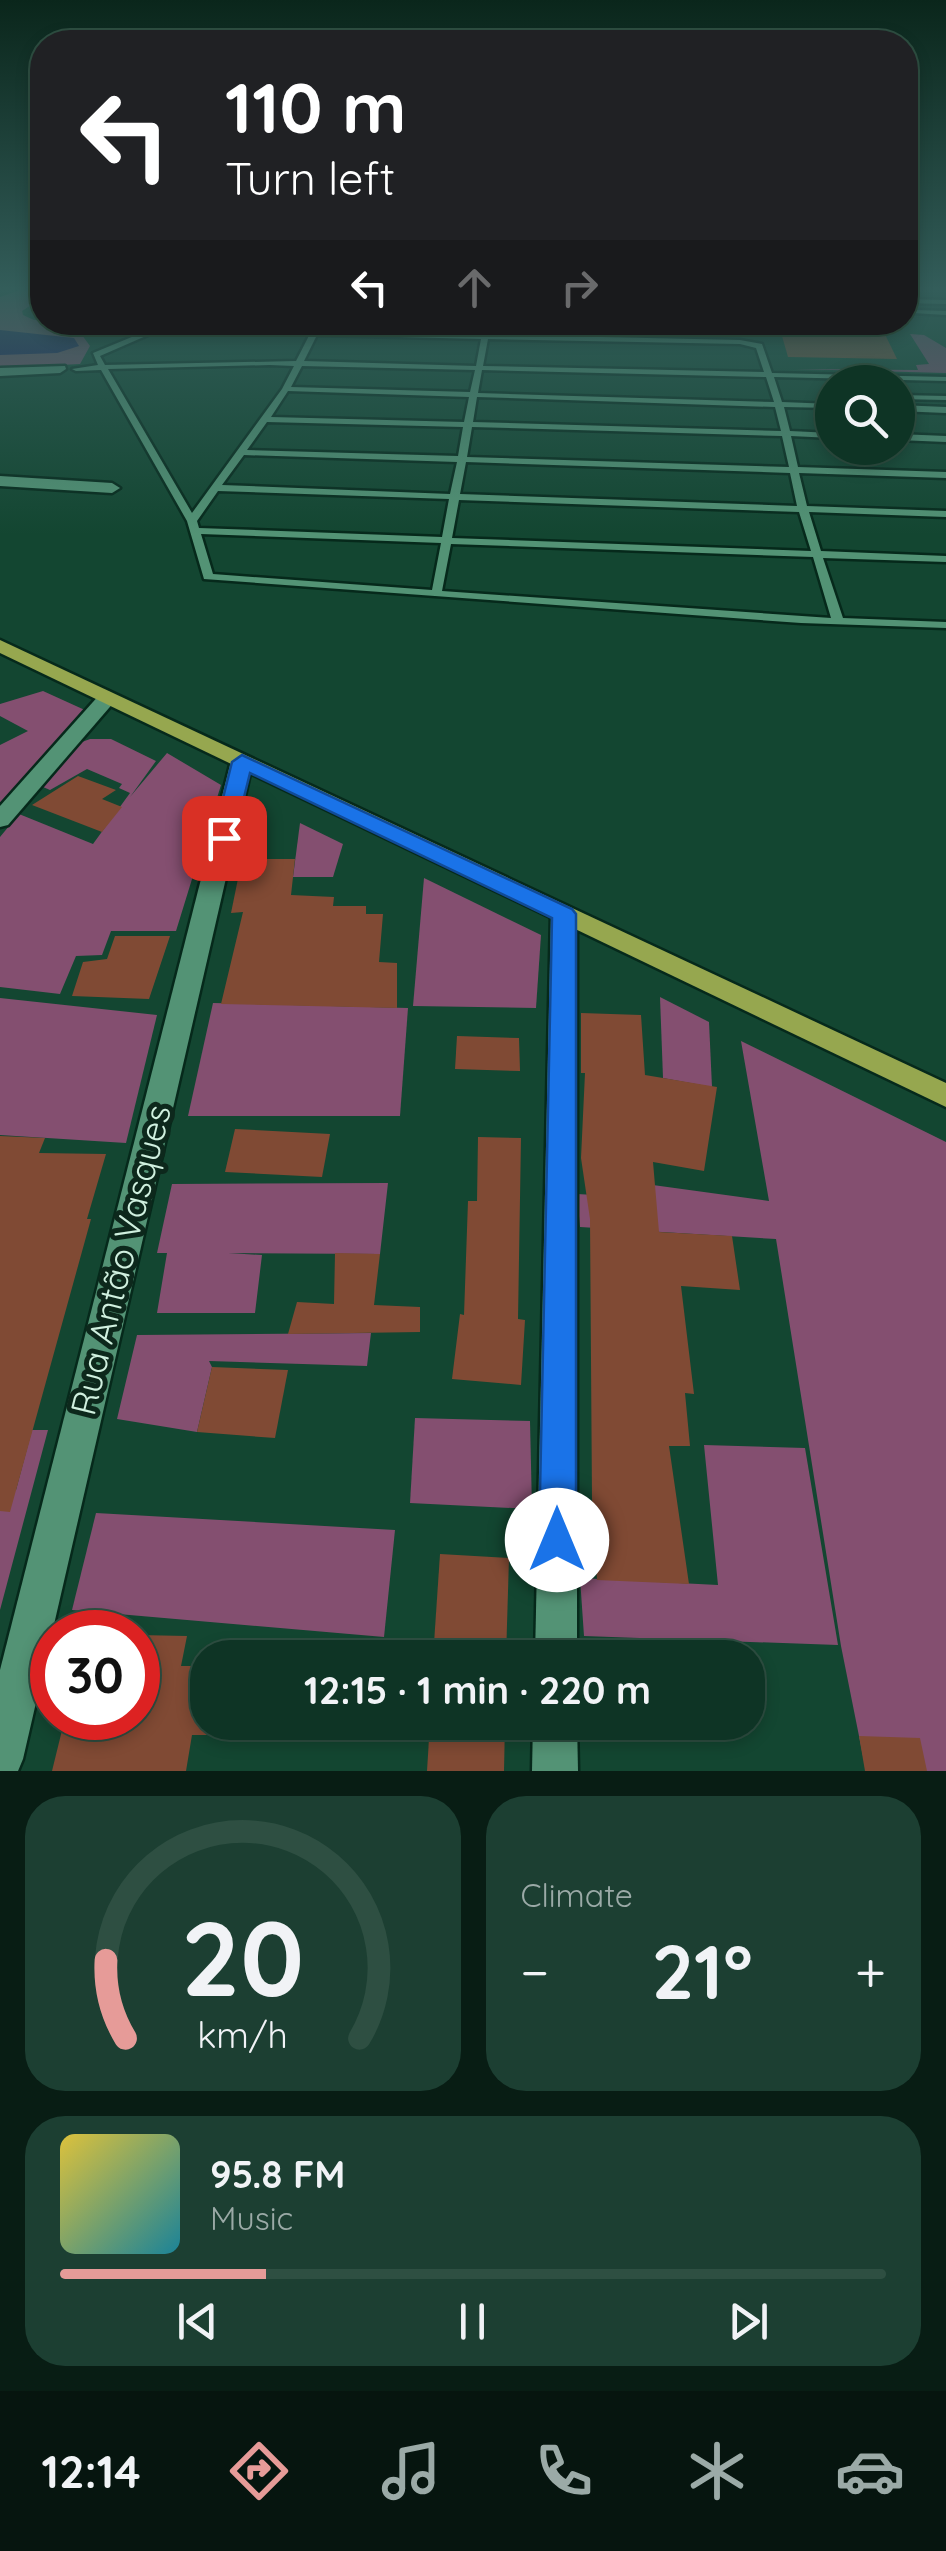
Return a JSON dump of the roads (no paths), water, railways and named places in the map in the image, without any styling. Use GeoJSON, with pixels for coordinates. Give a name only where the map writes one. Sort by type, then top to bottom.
{"type":"FeatureCollection","features":[{"type":"Feature","properties":{"kind":"main road"},"geometry":{"type":"LineString","coordinates":[[0,646],[939,1090]]}},
{"type":"Feature","properties":{"kind":"street"},"geometry":{"type":"LineString","coordinates":[[0,372],[47,370]]}},
{"type":"Feature","properties":{"kind":"street"},"geometry":{"type":"LineString","coordinates":[[0,481],[112,488]]}},
{"type":"Feature","properties":{"kind":"street"},"geometry":{"type":"LineString","coordinates":[[0,820],[108,697]]}},
{"type":"Feature","properties":{"kind":"street","name":"Rua Antão Vasques"},"geometry":{"type":"LineString","coordinates":[[0,1759],[242,762]]}},
{"type":"Feature","properties":{"kind":"street"},"geometry":{"type":"LineString","coordinates":[[556,1640],[564,914]]}},
{"type":"Feature","properties":{"kind":"street"},"geometry":{"type":"LineString","coordinates":[[554,1771],[555,1740]]}},
{"type":"Feature","properties":{"kind":"lane"},"geometry":{"type":"LineString","coordinates":[[104,370],[193,526],[208,577],[436,595],[946,625]]}},
{"type":"Feature","properties":{"kind":"lane"},"geometry":{"type":"LineString","coordinates":[[193,526],[296,370]]}},
{"type":"Feature","properties":{"kind":"lane"},"geometry":{"type":"LineString","coordinates":[[436,595],[477,370]]}},
{"type":"Feature","properties":{"kind":"lane"},"geometry":{"type":"LineString","coordinates":[[557,370],[815,376]]}},
{"type":"Feature","properties":{"kind":"lane"},"geometry":{"type":"LineString","coordinates":[[768,370],[792,470],[838,621]]}},
{"type":"Feature","properties":{"kind":"lane"},"geometry":{"type":"LineString","coordinates":[[915,379],[946,379]]}},
{"type":"Feature","properties":{"kind":"lane"},"geometry":{"type":"LineString","coordinates":[[286,389],[815,405]]}},
{"type":"Feature","properties":{"kind":"lane"},"geometry":{"type":"LineString","coordinates":[[915,397],[946,398]]}},
{"type":"Feature","properties":{"kind":"lane"},"geometry":{"type":"LineString","coordinates":[[915,409],[946,410]]}},
{"type":"Feature","properties":{"kind":"lane"},"geometry":{"type":"LineString","coordinates":[[265,419],[815,435]]}},
{"type":"Feature","properties":{"kind":"lane"},"geometry":{"type":"LineString","coordinates":[[915,438],[946,439]]}},
{"type":"Feature","properties":{"kind":"lane"},"geometry":{"type":"LineString","coordinates":[[241,452],[946,475]]}},
{"type":"Feature","properties":{"kind":"lane"},"geometry":{"type":"LineString","coordinates":[[216,488],[946,514]]}},
{"type":"Feature","properties":{"kind":"lane"},"geometry":{"type":"LineString","coordinates":[[193,526],[946,559]]}}]}
